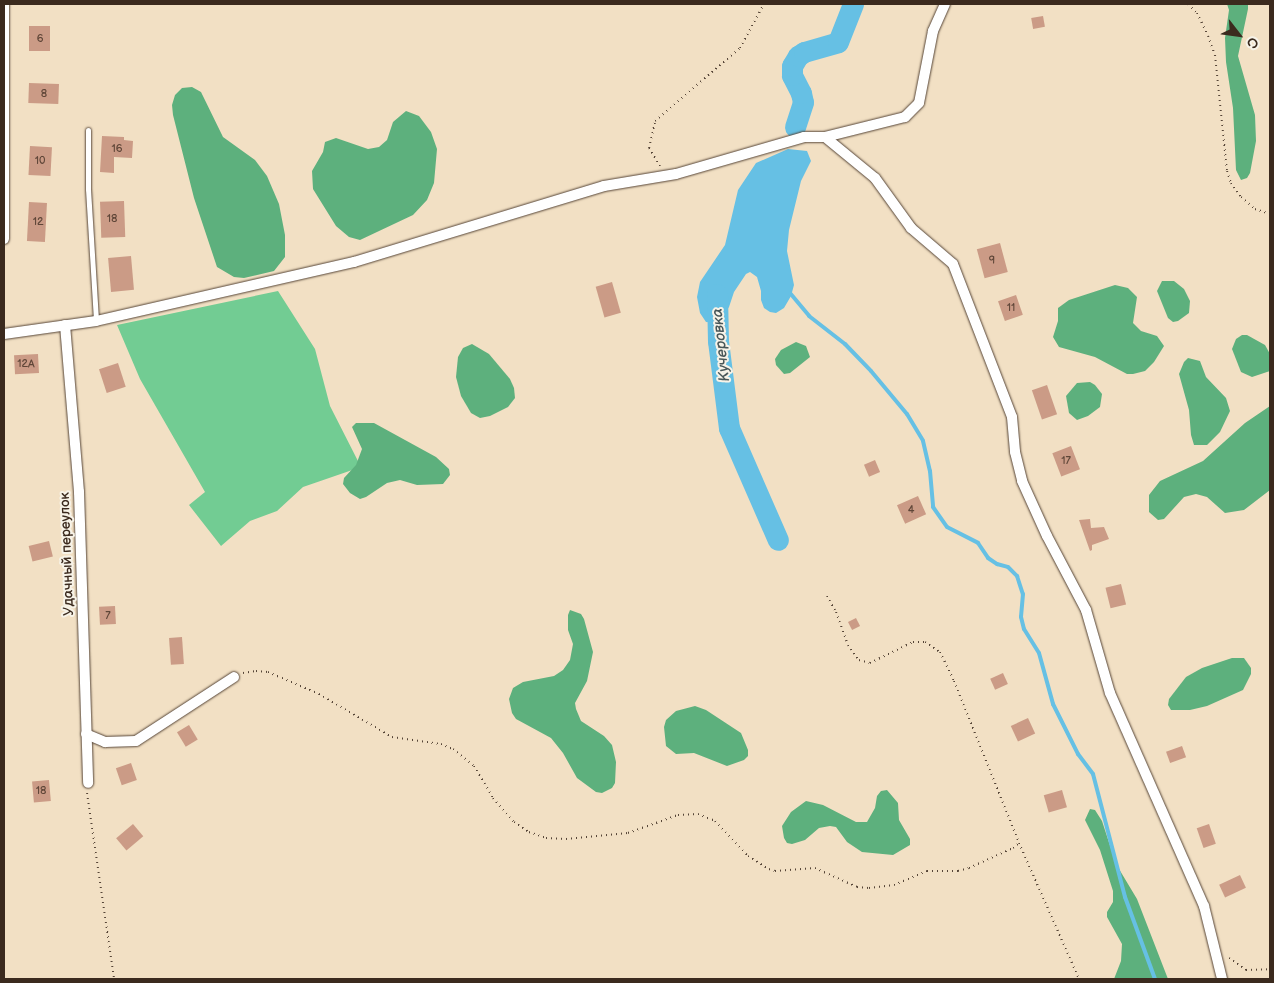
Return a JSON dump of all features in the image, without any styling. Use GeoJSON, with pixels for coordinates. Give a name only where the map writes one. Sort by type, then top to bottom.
{"type":"FeatureCollection","features":[{"type":"Feature","properties":{"kind":"street"},"geometry":{"type":"LineString","coordinates":[[4,4],[4,239]]}},
{"type":"Feature","properties":{"kind":"street"},"geometry":{"type":"LineString","coordinates":[[4,334],[96,322],[354,262],[604,186],[676,174],[804,136],[825,137],[905,117],[919,103],[933,31],[945,4]]}},
{"type":"Feature","properties":{"kind":"street"},"geometry":{"type":"LineString","coordinates":[[825,137],[875,178],[911,228],[953,264],[1012,417],[1015,452],[1022,481],[1047,536],[1086,610],[1110,693],[1204,906],[1222,979]]}},
{"type":"Feature","properties":{"kind":"street","name":"Удачный переулок"},"geometry":{"type":"LineString","coordinates":[[65,325],[78,492],[88,783]]}},
{"type":"Feature","properties":{"kind":"street"},"geometry":{"type":"LineString","coordinates":[[86,734],[105,742],[136,741],[234,677]]}},
{"type":"Feature","properties":{"kind":"lane"},"geometry":{"type":"LineString","coordinates":[[88,130],[88,189],[96,322]]}},
{"type":"Feature","properties":{"kind":"path"},"geometry":{"type":"LineString","coordinates":[[676,174],[658,164],[649,148],[655,121],[740,48],[764,4]]}},
{"type":"Feature","properties":{"kind":"path"},"geometry":{"type":"LineString","coordinates":[[1188,4],[1197,13],[1215,55],[1227,171],[1231,183],[1241,197],[1255,209],[1270,214]]}},
{"type":"Feature","properties":{"kind":"path"},"geometry":{"type":"LineString","coordinates":[[826,596],[836,612],[848,646],[859,660],[864,663],[870,663],[913,642],[925,642],[940,652],[954,681],[1019,843],[1079,979]]}},
{"type":"Feature","properties":{"kind":"path"},"geometry":{"type":"LineString","coordinates":[[234,677],[256,671],[268,672],[319,694],[392,737],[441,744],[453,749],[474,766],[493,798],[514,822],[529,832],[546,838],[566,839],[628,833],[678,815],[698,814],[715,821],[748,856],[769,869],[775,871],[815,868],[857,887],[869,888],[894,885],[927,870],[958,871],[969,868],[1013,848],[1019,843]]}},
{"type":"Feature","properties":{"kind":"path"},"geometry":{"type":"LineString","coordinates":[[88,783],[87,797],[114,979]]}},
{"type":"Feature","properties":{"kind":"path"},"geometry":{"type":"LineString","coordinates":[[1215,948],[1246,970],[1270,969]]}},
{"type":"Feature","properties":{"kind":"green space"},"geometry":{"type":"Polygon","coordinates":[[[1227,4],[1248,4],[1238,56],[1255,115],[1256,141],[1250,173],[1247,178],[1241,180],[1236,170],[1233,108],[1226,62],[1225,38],[1229,10],[1227,4]]]}},
{"type":"Feature","properties":{"kind":"green space"},"geometry":{"type":"Polygon","coordinates":[[[192,87],[201,92],[223,137],[255,160],[267,176],[279,204],[285,235],[285,257],[274,271],[244,278],[234,277],[217,267],[194,198],[173,115],[172,105],[175,95],[182,88],[192,87]]]}},
{"type":"Feature","properties":{"kind":"green space"},"geometry":{"type":"Polygon","coordinates":[[[406,111],[419,116],[431,132],[437,149],[434,183],[427,200],[413,215],[360,240],[349,237],[336,226],[313,189],[312,171],[323,152],[325,142],[336,138],[368,149],[379,147],[387,140],[393,122],[406,111]]]}},
{"type":"Feature","properties":{"kind":"green space"},"geometry":{"type":"Polygon","coordinates":[[[1162,281],[1174,281],[1184,289],[1190,301],[1189,313],[1178,321],[1173,322],[1168,318],[1157,291],[1162,281]]]}},
{"type":"Feature","properties":{"kind":"green space"},"geometry":{"type":"Polygon","coordinates":[[[1115,285],[1128,288],[1137,297],[1133,323],[1141,331],[1157,336],[1164,346],[1154,362],[1145,371],[1127,374],[1095,357],[1059,347],[1053,337],[1058,321],[1058,308],[1069,300],[1115,285]]]}},
{"type":"Feature","properties":{"kind":"green space"},"geometry":{"type":"Polygon","coordinates":[[[278,291],[315,349],[330,406],[361,467],[303,487],[277,511],[250,521],[221,546],[189,505],[205,492],[140,379],[117,325],[278,291]]]}},
{"type":"Feature","properties":{"kind":"green space"},"geometry":{"type":"Polygon","coordinates":[[[1242,335],[1247,335],[1265,345],[1270,354],[1270,371],[1252,377],[1241,372],[1232,349],[1236,339],[1242,335]]]}},
{"type":"Feature","properties":{"kind":"green space"},"geometry":{"type":"Polygon","coordinates":[[[796,342],[806,346],[810,357],[790,373],[784,374],[776,365],[775,359],[781,350],[796,342]]]}},
{"type":"Feature","properties":{"kind":"green space"},"geometry":{"type":"Polygon","coordinates":[[[472,344],[489,354],[510,379],[514,388],[515,398],[508,407],[490,416],[480,418],[471,413],[461,396],[456,377],[458,357],[463,348],[472,344]]]}},
{"type":"Feature","properties":{"kind":"green space"},"geometry":{"type":"Polygon","coordinates":[[[1188,358],[1200,361],[1206,377],[1226,398],[1230,411],[1220,432],[1207,445],[1194,445],[1191,435],[1189,410],[1179,374],[1184,362],[1188,358]]]}},
{"type":"Feature","properties":{"kind":"green space"},"geometry":{"type":"Polygon","coordinates":[[[1090,382],[1102,394],[1100,407],[1088,416],[1077,420],[1069,413],[1066,396],[1077,383],[1090,382]]]}},
{"type":"Feature","properties":{"kind":"green space"},"geometry":{"type":"Polygon","coordinates":[[[1270,406],[1270,490],[1244,510],[1225,513],[1207,497],[1196,494],[1184,497],[1164,519],[1158,520],[1149,512],[1149,495],[1160,481],[1203,461],[1245,423],[1270,406]]]}},
{"type":"Feature","properties":{"kind":"green space"},"geometry":{"type":"Polygon","coordinates":[[[356,423],[374,423],[436,457],[449,469],[450,475],[443,484],[417,485],[400,480],[387,483],[360,499],[350,493],[343,484],[344,478],[356,465],[362,449],[352,427],[356,423]]]}},
{"type":"Feature","properties":{"kind":"green space"},"geometry":{"type":"Polygon","coordinates":[[[570,610],[581,614],[584,619],[593,652],[587,681],[575,703],[576,709],[581,721],[604,736],[612,745],[616,762],[615,783],[612,788],[602,793],[596,792],[577,778],[563,753],[551,738],[516,719],[512,713],[509,699],[513,688],[523,682],[554,676],[563,670],[570,660],[573,644],[568,630],[570,610]]]}},
{"type":"Feature","properties":{"kind":"green space"},"geometry":{"type":"Polygon","coordinates":[[[1232,658],[1244,658],[1251,668],[1251,674],[1243,690],[1207,706],[1190,710],[1171,710],[1168,705],[1169,699],[1186,677],[1202,668],[1232,658]]]}},
{"type":"Feature","properties":{"kind":"green space"},"geometry":{"type":"Polygon","coordinates":[[[695,706],[706,710],[741,733],[748,750],[748,756],[744,760],[727,766],[694,753],[676,754],[666,746],[664,727],[666,720],[676,711],[695,706]]]}},
{"type":"Feature","properties":{"kind":"green space"},"geometry":{"type":"Polygon","coordinates":[[[887,790],[898,803],[899,820],[910,839],[910,845],[893,855],[862,852],[847,842],[836,827],[830,826],[819,828],[805,840],[792,844],[787,843],[784,838],[782,826],[791,812],[806,801],[823,805],[856,822],[867,822],[875,808],[877,796],[881,791],[887,790]]]}},
{"type":"Feature","properties":{"kind":"green space"},"geometry":{"type":"Polygon","coordinates":[[[1090,809],[1095,810],[1102,821],[1116,864],[1137,899],[1168,979],[1114,979],[1121,961],[1122,944],[1107,917],[1107,912],[1113,902],[1113,891],[1100,850],[1085,820],[1090,809]]]}},
{"type":"Feature","properties":{"kind":"water"},"geometry":{"type":"Polygon","coordinates":[[[788,149],[807,151],[811,161],[801,181],[789,230],[787,251],[794,285],[791,296],[784,308],[776,313],[770,312],[764,308],[761,300],[761,291],[757,277],[750,272],[746,274],[734,292],[729,307],[718,323],[706,322],[700,313],[697,297],[700,282],[725,245],[738,190],[756,163],[788,149]]]}},
{"type":"Feature","properties":{"kind":"building"},"geometry":{"type":"Polygon","coordinates":[[[1043,16],[1045,27],[1033,29],[1031,18],[1043,16]]]}},
{"type":"Feature","properties":{"kind":"building"},"geometry":{"type":"Polygon","coordinates":[[[29,26],[50,26],[50,51],[29,51],[29,26]]]}},
{"type":"Feature","properties":{"kind":"building"},"geometry":{"type":"Polygon","coordinates":[[[29,83],[59,84],[58,104],[28,103],[29,83]]]}},
{"type":"Feature","properties":{"kind":"building"},"geometry":{"type":"Polygon","coordinates":[[[102,136],[124,137],[124,140],[133,141],[132,158],[114,157],[114,173],[100,172],[102,136]]]}},
{"type":"Feature","properties":{"kind":"building"},"geometry":{"type":"Polygon","coordinates":[[[30,146],[52,147],[50,176],[28,175],[30,146]]]}},
{"type":"Feature","properties":{"kind":"building"},"geometry":{"type":"Polygon","coordinates":[[[124,201],[125,237],[101,238],[100,202],[124,201]]]}},
{"type":"Feature","properties":{"kind":"building"},"geometry":{"type":"Polygon","coordinates":[[[29,202],[47,203],[45,242],[27,241],[29,202]]]}},
{"type":"Feature","properties":{"kind":"building"},"geometry":{"type":"Polygon","coordinates":[[[1000,243],[1008,272],[985,278],[977,249],[1000,243]]]}},
{"type":"Feature","properties":{"kind":"building"},"geometry":{"type":"Polygon","coordinates":[[[131,256],[134,290],[111,292],[108,258],[131,256]]]}},
{"type":"Feature","properties":{"kind":"building"},"geometry":{"type":"Polygon","coordinates":[[[612,282],[621,313],[604,317],[596,287],[612,282]]]}},
{"type":"Feature","properties":{"kind":"building"},"geometry":{"type":"Polygon","coordinates":[[[1016,295],[1023,315],[1005,321],[998,301],[1016,295]]]}},
{"type":"Feature","properties":{"kind":"building"},"geometry":{"type":"Polygon","coordinates":[[[38,354],[39,373],[15,374],[14,355],[38,354]]]}},
{"type":"Feature","properties":{"kind":"building"},"geometry":{"type":"Polygon","coordinates":[[[118,363],[126,387],[107,393],[99,369],[118,363]]]}},
{"type":"Feature","properties":{"kind":"building"},"geometry":{"type":"Polygon","coordinates":[[[1047,385],[1057,414],[1042,420],[1032,390],[1047,385]]]}},
{"type":"Feature","properties":{"kind":"building"},"geometry":{"type":"Polygon","coordinates":[[[1071,446],[1080,469],[1061,477],[1052,453],[1071,446]]]}},
{"type":"Feature","properties":{"kind":"building"},"geometry":{"type":"Polygon","coordinates":[[[875,460],[880,472],[869,477],[864,465],[875,460]]]}},
{"type":"Feature","properties":{"kind":"building"},"geometry":{"type":"Polygon","coordinates":[[[918,496],[926,514],[905,524],[897,505],[918,496]]]}},
{"type":"Feature","properties":{"kind":"building"},"geometry":{"type":"Polygon","coordinates":[[[1090,519],[1091,528],[1104,527],[1109,539],[1092,545],[1092,550],[1090,551],[1079,520],[1090,519]]]}},
{"type":"Feature","properties":{"kind":"building"},"geometry":{"type":"Polygon","coordinates":[[[49,541],[53,557],[32,562],[29,546],[49,541]]]}},
{"type":"Feature","properties":{"kind":"building"},"geometry":{"type":"Polygon","coordinates":[[[1121,584],[1126,604],[1111,608],[1105,588],[1121,584]]]}},
{"type":"Feature","properties":{"kind":"building"},"geometry":{"type":"Polygon","coordinates":[[[115,606],[116,624],[100,625],[99,607],[115,606]]]}},
{"type":"Feature","properties":{"kind":"building"},"geometry":{"type":"Polygon","coordinates":[[[856,618],[860,626],[852,630],[848,622],[856,618]]]}},
{"type":"Feature","properties":{"kind":"building"},"geometry":{"type":"Polygon","coordinates":[[[182,637],[184,664],[171,665],[169,638],[182,637]]]}},
{"type":"Feature","properties":{"kind":"building"},"geometry":{"type":"Polygon","coordinates":[[[1003,673],[1008,684],[995,690],[990,679],[1003,673]]]}},
{"type":"Feature","properties":{"kind":"building"},"geometry":{"type":"Polygon","coordinates":[[[1028,718],[1035,733],[1018,741],[1011,726],[1028,718]]]}},
{"type":"Feature","properties":{"kind":"building"},"geometry":{"type":"Polygon","coordinates":[[[189,725],[198,740],[186,747],[177,732],[189,725]]]}},
{"type":"Feature","properties":{"kind":"building"},"geometry":{"type":"Polygon","coordinates":[[[1182,746],[1186,757],[1170,763],[1166,752],[1182,746]]]}},
{"type":"Feature","properties":{"kind":"building"},"geometry":{"type":"Polygon","coordinates":[[[131,763],[137,780],[122,785],[116,768],[131,763]]]}},
{"type":"Feature","properties":{"kind":"building"},"geometry":{"type":"Polygon","coordinates":[[[49,780],[51,801],[34,802],[32,781],[49,780]]]}},
{"type":"Feature","properties":{"kind":"building"},"geometry":{"type":"Polygon","coordinates":[[[1062,790],[1067,807],[1049,813],[1044,795],[1062,790]]]}},
{"type":"Feature","properties":{"kind":"building"},"geometry":{"type":"Polygon","coordinates":[[[133,824],[143,836],[126,850],[116,838],[133,824]]]}},
{"type":"Feature","properties":{"kind":"building"},"geometry":{"type":"Polygon","coordinates":[[[1209,824],[1216,844],[1204,848],[1197,828],[1209,824]]]}},
{"type":"Feature","properties":{"kind":"building"},"geometry":{"type":"Polygon","coordinates":[[[1240,875],[1246,888],[1225,897],[1219,885],[1240,875]]]}},
{"type":"Feature","properties":{"kind":"waterway","name":"Кучеровка"},"geometry":{"type":"LineString","coordinates":[[795,127],[803,102],[801,93],[792,75],[792,66],[798,56],[804,52],[838,42],[853,4]]}},
{"type":"Feature","properties":{"kind":"waterway"},"geometry":{"type":"LineString","coordinates":[[790,293],[809,316],[845,344],[871,371],[907,414],[923,441],[930,471],[933,507],[947,527],[978,543],[988,558],[997,564],[1008,567],[1017,576],[1023,594],[1021,617],[1024,629],[1039,653],[1053,704],[1078,754],[1093,774],[1125,897],[1155,979]]}},
{"type":"Feature","properties":{"kind":"waterway","name":"Кучеровка"},"geometry":{"type":"LineString","coordinates":[[717,294],[718,341],[729,428],[778,540]]}}]}
